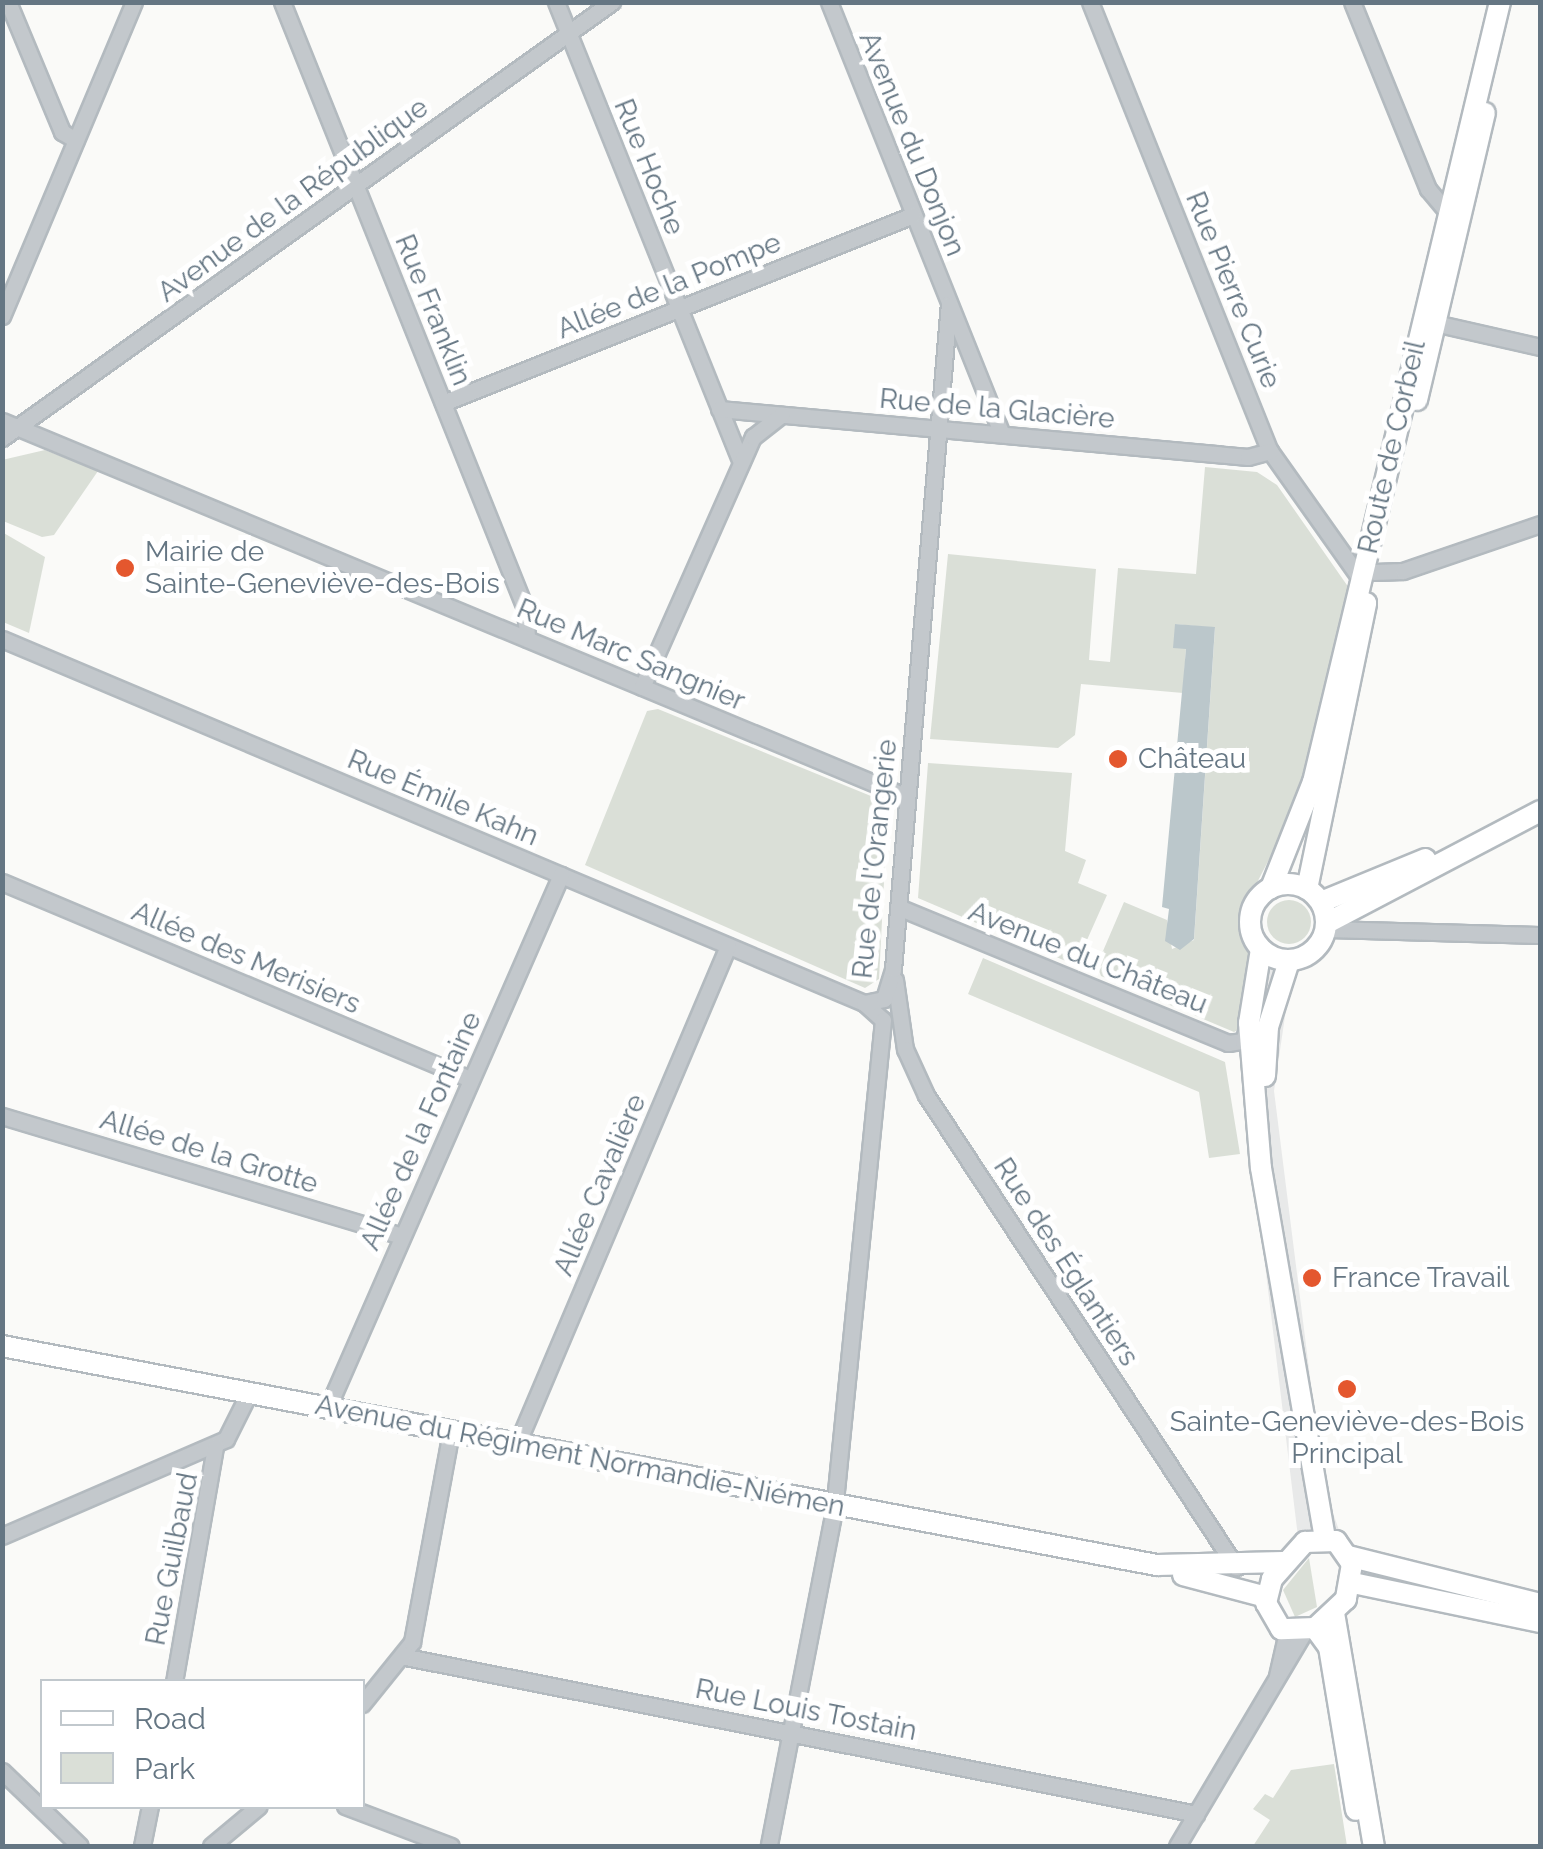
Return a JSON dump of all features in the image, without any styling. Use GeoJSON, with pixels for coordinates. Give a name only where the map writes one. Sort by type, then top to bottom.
{"type":"FeatureCollection","features":[{"type":"Feature","properties":{"kind":"main road","name":"Route de Corbeil"},"geometry":{"type":"LineString","coordinates":[[1271,888],[1313,782],[1367,575],[1431,322],[1448,213],[1500,2]]}},
{"type":"Feature","properties":{"kind":"main road","name":"Route de Corbeil"},"geometry":{"type":"LineString","coordinates":[[1431,322],[1452,265],[1512,2]]}},
{"type":"Feature","properties":{"kind":"main road"},"geometry":{"type":"LineString","coordinates":[[1448,213],[1452,265]]}},
{"type":"Feature","properties":{"kind":"main road","name":"Route de Corbeil"},"geometry":{"type":"LineString","coordinates":[[1320,910],[1367,575]]}},
{"type":"Feature","properties":{"kind":"main road"},"geometry":{"type":"LineString","coordinates":[[1315,1540],[1249,1023],[1261,949],[1250,920],[1271,888],[1320,910],[1540,812]]}},
{"type":"Feature","properties":{"kind":"main road"},"geometry":{"type":"LineString","coordinates":[[1261,949],[1289,960],[1314,952],[1320,910]]}},
{"type":"Feature","properties":{"kind":"main road"},"geometry":{"type":"LineString","coordinates":[[1286,1316],[1264,1063],[1289,960]]}},
{"type":"Feature","properties":{"kind":"main road","name":"Avenue du Régiment Normandie-Niémen"},"geometry":{"type":"LineString","coordinates":[[2,1346],[1158,1566],[1266,1597]]}},
{"type":"Feature","properties":{"kind":"main road"},"geometry":{"type":"LineString","coordinates":[[1315,1540],[1348,1556],[1540,1604]]}},
{"type":"Feature","properties":{"kind":"main road"},"geometry":{"type":"LineString","coordinates":[[1315,1540],[1284,1562],[1266,1597],[1302,1631],[1329,1647],[1360,1846]]}},
{"type":"Feature","properties":{"kind":"main road"},"geometry":{"type":"LineString","coordinates":[[1302,1631],[1334,1614],[1353,1583],[1348,1556]]}},
{"type":"Feature","properties":{"kind":"main road","name":"Avenue du Régiment Normandie-Niémen"},"geometry":{"type":"LineString","coordinates":[[1158,1566],[1236,1567],[1284,1562]]}},
{"type":"Feature","properties":{"kind":"main road"},"geometry":{"type":"LineString","coordinates":[[1353,1583],[1540,1622]]}},
{"type":"Feature","properties":{"kind":"main road"},"geometry":{"type":"LineString","coordinates":[[1334,1614],[1374,1846]]}},
{"type":"Feature","properties":{"kind":"street"},"geometry":{"type":"LineString","coordinates":[[8,2],[56,120],[76,140]]}},
{"type":"Feature","properties":{"kind":"street"},"geometry":{"type":"LineString","coordinates":[[2,316],[134,2]]}},
{"type":"Feature","properties":{"kind":"street","name":"Rue Franklin"},"geometry":{"type":"LineString","coordinates":[[282,2],[526,608],[528,640]]}},
{"type":"Feature","properties":{"kind":"street","name":"Rue Hoche"},"geometry":{"type":"LineString","coordinates":[[556,2],[741,462]]}},
{"type":"Feature","properties":{"kind":"street","name":"Avenue de la République"},"geometry":{"type":"LineString","coordinates":[[2,438],[11,424],[612,2]]}},
{"type":"Feature","properties":{"kind":"street","name":"Avenue du Donjon"},"geometry":{"type":"LineString","coordinates":[[829,2],[1002,434]]}},
{"type":"Feature","properties":{"kind":"street","name":"Rue Pierre Curie"},"geometry":{"type":"LineString","coordinates":[[1090,2],[1270,451],[1367,575]]}},
{"type":"Feature","properties":{"kind":"street"},"geometry":{"type":"LineString","coordinates":[[1352,2],[1428,189],[1448,213]]}},
{"type":"Feature","properties":{"kind":"street","name":"Allée de la Pompe"},"geometry":{"type":"LineString","coordinates":[[444,403],[913,214]]}},
{"type":"Feature","properties":{"kind":"street","name":"Rue de l'Orangerie"},"geometry":{"type":"LineString","coordinates":[[864,1003],[884,999],[893,969],[949,304]]}},
{"type":"Feature","properties":{"kind":"street"},"geometry":{"type":"LineString","coordinates":[[1431,322],[1540,347]]}},
{"type":"Feature","properties":{"kind":"street","name":"Rue de la Glacière"},"geometry":{"type":"LineString","coordinates":[[719,410],[1248,457],[1270,451]]}},
{"type":"Feature","properties":{"kind":"street"},"geometry":{"type":"LineString","coordinates":[[642,687],[741,462],[759,427],[781,416]]}},
{"type":"Feature","properties":{"kind":"street","name":"Rue Marc Sangnier"},"geometry":{"type":"LineString","coordinates":[[11,424],[908,798]]}},
{"type":"Feature","properties":{"kind":"street"},"geometry":{"type":"LineString","coordinates":[[1367,575],[1403,571],[1540,524]]}},
{"type":"Feature","properties":{"kind":"street","name":"Rue Émile Kahn"},"geometry":{"type":"LineString","coordinates":[[2,639],[864,1003]]}},
{"type":"Feature","properties":{"kind":"street","name":"Allée de la Fontaine"},"geometry":{"type":"LineString","coordinates":[[328,1408],[561,875]]}},
{"type":"Feature","properties":{"kind":"street","name":"Allée des Merisiers"},"geometry":{"type":"LineString","coordinates":[[2,882],[470,1079]]}},
{"type":"Feature","properties":{"kind":"street","name":"Avenue du Château"},"geometry":{"type":"LineString","coordinates":[[898,907],[1228,1043],[1243,1041],[1249,1023]]}},
{"type":"Feature","properties":{"kind":"street"},"geometry":{"type":"LineString","coordinates":[[1320,910],[1540,935]]}},
{"type":"Feature","properties":{"kind":"street","name":"Allée Cavalière"},"geometry":{"type":"LineString","coordinates":[[517,1444],[728,946]]}},
{"type":"Feature","properties":{"kind":"street","name":"Rue des Églantiers"},"geometry":{"type":"LineString","coordinates":[[893,969],[905,1049],[1236,1567]]}},
{"type":"Feature","properties":{"kind":"street","name":"Rue de l'Orangerie"},"geometry":{"type":"LineString","coordinates":[[769,1846],[834,1505],[882,1053],[882,1020],[864,1003]]}},
{"type":"Feature","properties":{"kind":"street"},"geometry":{"type":"LineString","coordinates":[[882,1053],[905,1049]]}},
{"type":"Feature","properties":{"kind":"street","name":"Allée de la Grotte"},"geometry":{"type":"LineString","coordinates":[[2,1116],[402,1236]]}},
{"type":"Feature","properties":{"kind":"street"},"geometry":{"type":"LineString","coordinates":[[2,1536],[215,1446],[244,1419],[249,1393]]}},
{"type":"Feature","properties":{"kind":"street"},"geometry":{"type":"LineString","coordinates":[[365,1701],[406,1658],[451,1432]]}},
{"type":"Feature","properties":{"kind":"street","name":"Rue Guilbaud"},"geometry":{"type":"LineString","coordinates":[[175,1679],[215,1446]]}},
{"type":"Feature","properties":{"kind":"street"},"geometry":{"type":"LineString","coordinates":[[1177,1846],[1273,1690],[1302,1631]]}},
{"type":"Feature","properties":{"kind":"street","name":"Rue Louis Tostain"},"geometry":{"type":"LineString","coordinates":[[406,1658],[1196,1814]]}},
{"type":"Feature","properties":{"kind":"street"},"geometry":{"type":"LineString","coordinates":[[2,1770],[40,1807]]}},
{"type":"Feature","properties":{"kind":"street"},"geometry":{"type":"LineString","coordinates":[[42,1809],[80,1846]]}},
{"type":"Feature","properties":{"kind":"street"},"geometry":{"type":"LineString","coordinates":[[142,1846],[149,1809]]}},
{"type":"Feature","properties":{"kind":"street"},"geometry":{"type":"LineString","coordinates":[[210,1846],[254,1809]]}},
{"type":"Feature","properties":{"kind":"street"},"geometry":{"type":"LineString","coordinates":[[352,1809],[450,1846]]}},
{"type":"Feature","properties":{"kind":"shaded area"},"geometry":{"type":"Polygon","coordinates":[[[1175,624],[1215,627],[1194,939],[1180,950],[1165,941],[1169,909],[1162,907],[1186,649],[1173,648],[1175,624]]]}},
{"type":"Feature","properties":{"kind":"shaded area"},"geometry":{"type":"Polygon","coordinates":[[[1269,958],[1293,962],[1274,1091],[1324,1488],[1339,1530],[1298,1537],[1241,1067],[1269,958]]]}},
{"type":"Feature","properties":{"kind":"green space"},"geometry":{"type":"Polygon","coordinates":[[[45,450],[98,471],[54,535],[42,537],[3,521],[2,460],[45,450]]]}},
{"type":"Feature","properties":{"kind":"green space"},"geometry":{"type":"Polygon","coordinates":[[[1205,467],[1257,472],[1277,485],[1349,588],[1299,801],[1244,908],[1254,962],[1243,1027],[1234,1032],[1101,976],[1097,965],[1124,902],[1167,920],[1172,949],[1194,940],[1215,628],[1175,624],[1186,648],[1183,693],[1081,684],[1075,735],[1058,748],[930,739],[948,554],[1096,569],[1089,660],[1110,662],[1118,568],[1196,574],[1205,467]]]}},
{"type":"Feature","properties":{"kind":"green space"},"geometry":{"type":"Polygon","coordinates":[[[2,532],[45,557],[29,633],[3,622],[2,532]]]}},
{"type":"Feature","properties":{"kind":"green space"},"geometry":{"type":"Polygon","coordinates":[[[658,709],[888,803],[879,979],[865,988],[585,865],[647,711],[658,709]]]}},
{"type":"Feature","properties":{"kind":"green space"},"geometry":{"type":"Polygon","coordinates":[[[928,763],[1072,773],[1065,851],[1086,860],[1078,883],[1107,895],[1079,958],[1068,962],[918,898],[928,763]]]}},
{"type":"Feature","properties":{"kind":"green space"},"geometry":{"type":"Polygon","coordinates":[[[1289,900],[1305,906],[1311,922],[1305,938],[1289,944],[1273,938],[1267,922],[1273,906],[1289,900]]]}},
{"type":"Feature","properties":{"kind":"green space"},"geometry":{"type":"Polygon","coordinates":[[[983,958],[1225,1062],[1240,1154],[1209,1158],[1199,1092],[968,994],[983,958]]]}},
{"type":"Feature","properties":{"kind":"green space"},"geometry":{"type":"Polygon","coordinates":[[[1309,1558],[1317,1607],[1295,1617],[1283,1590],[1309,1558]]]}},
{"type":"Feature","properties":{"kind":"green space"},"geometry":{"type":"Polygon","coordinates":[[[1334,1764],[1347,1846],[1253,1846],[1270,1820],[1253,1809],[1265,1794],[1273,1798],[1291,1770],[1334,1764]]]}},
{"type":"Feature","properties":{"kind":"place","name":"Mairie de Sainte-Geneviève-des-Bois"},"geometry":{"type":"Point","coordinates":[125,568]}},
{"type":"Feature","properties":{"kind":"place","name":"Château"},"geometry":{"type":"Point","coordinates":[1118,759]}},
{"type":"Feature","properties":{"kind":"place","name":"France Travail"},"geometry":{"type":"Point","coordinates":[1312,1278]}},
{"type":"Feature","properties":{"kind":"place","name":"Sainte-Geneviève-des-Bois Principal"},"geometry":{"type":"Point","coordinates":[1347,1389]}}]}
